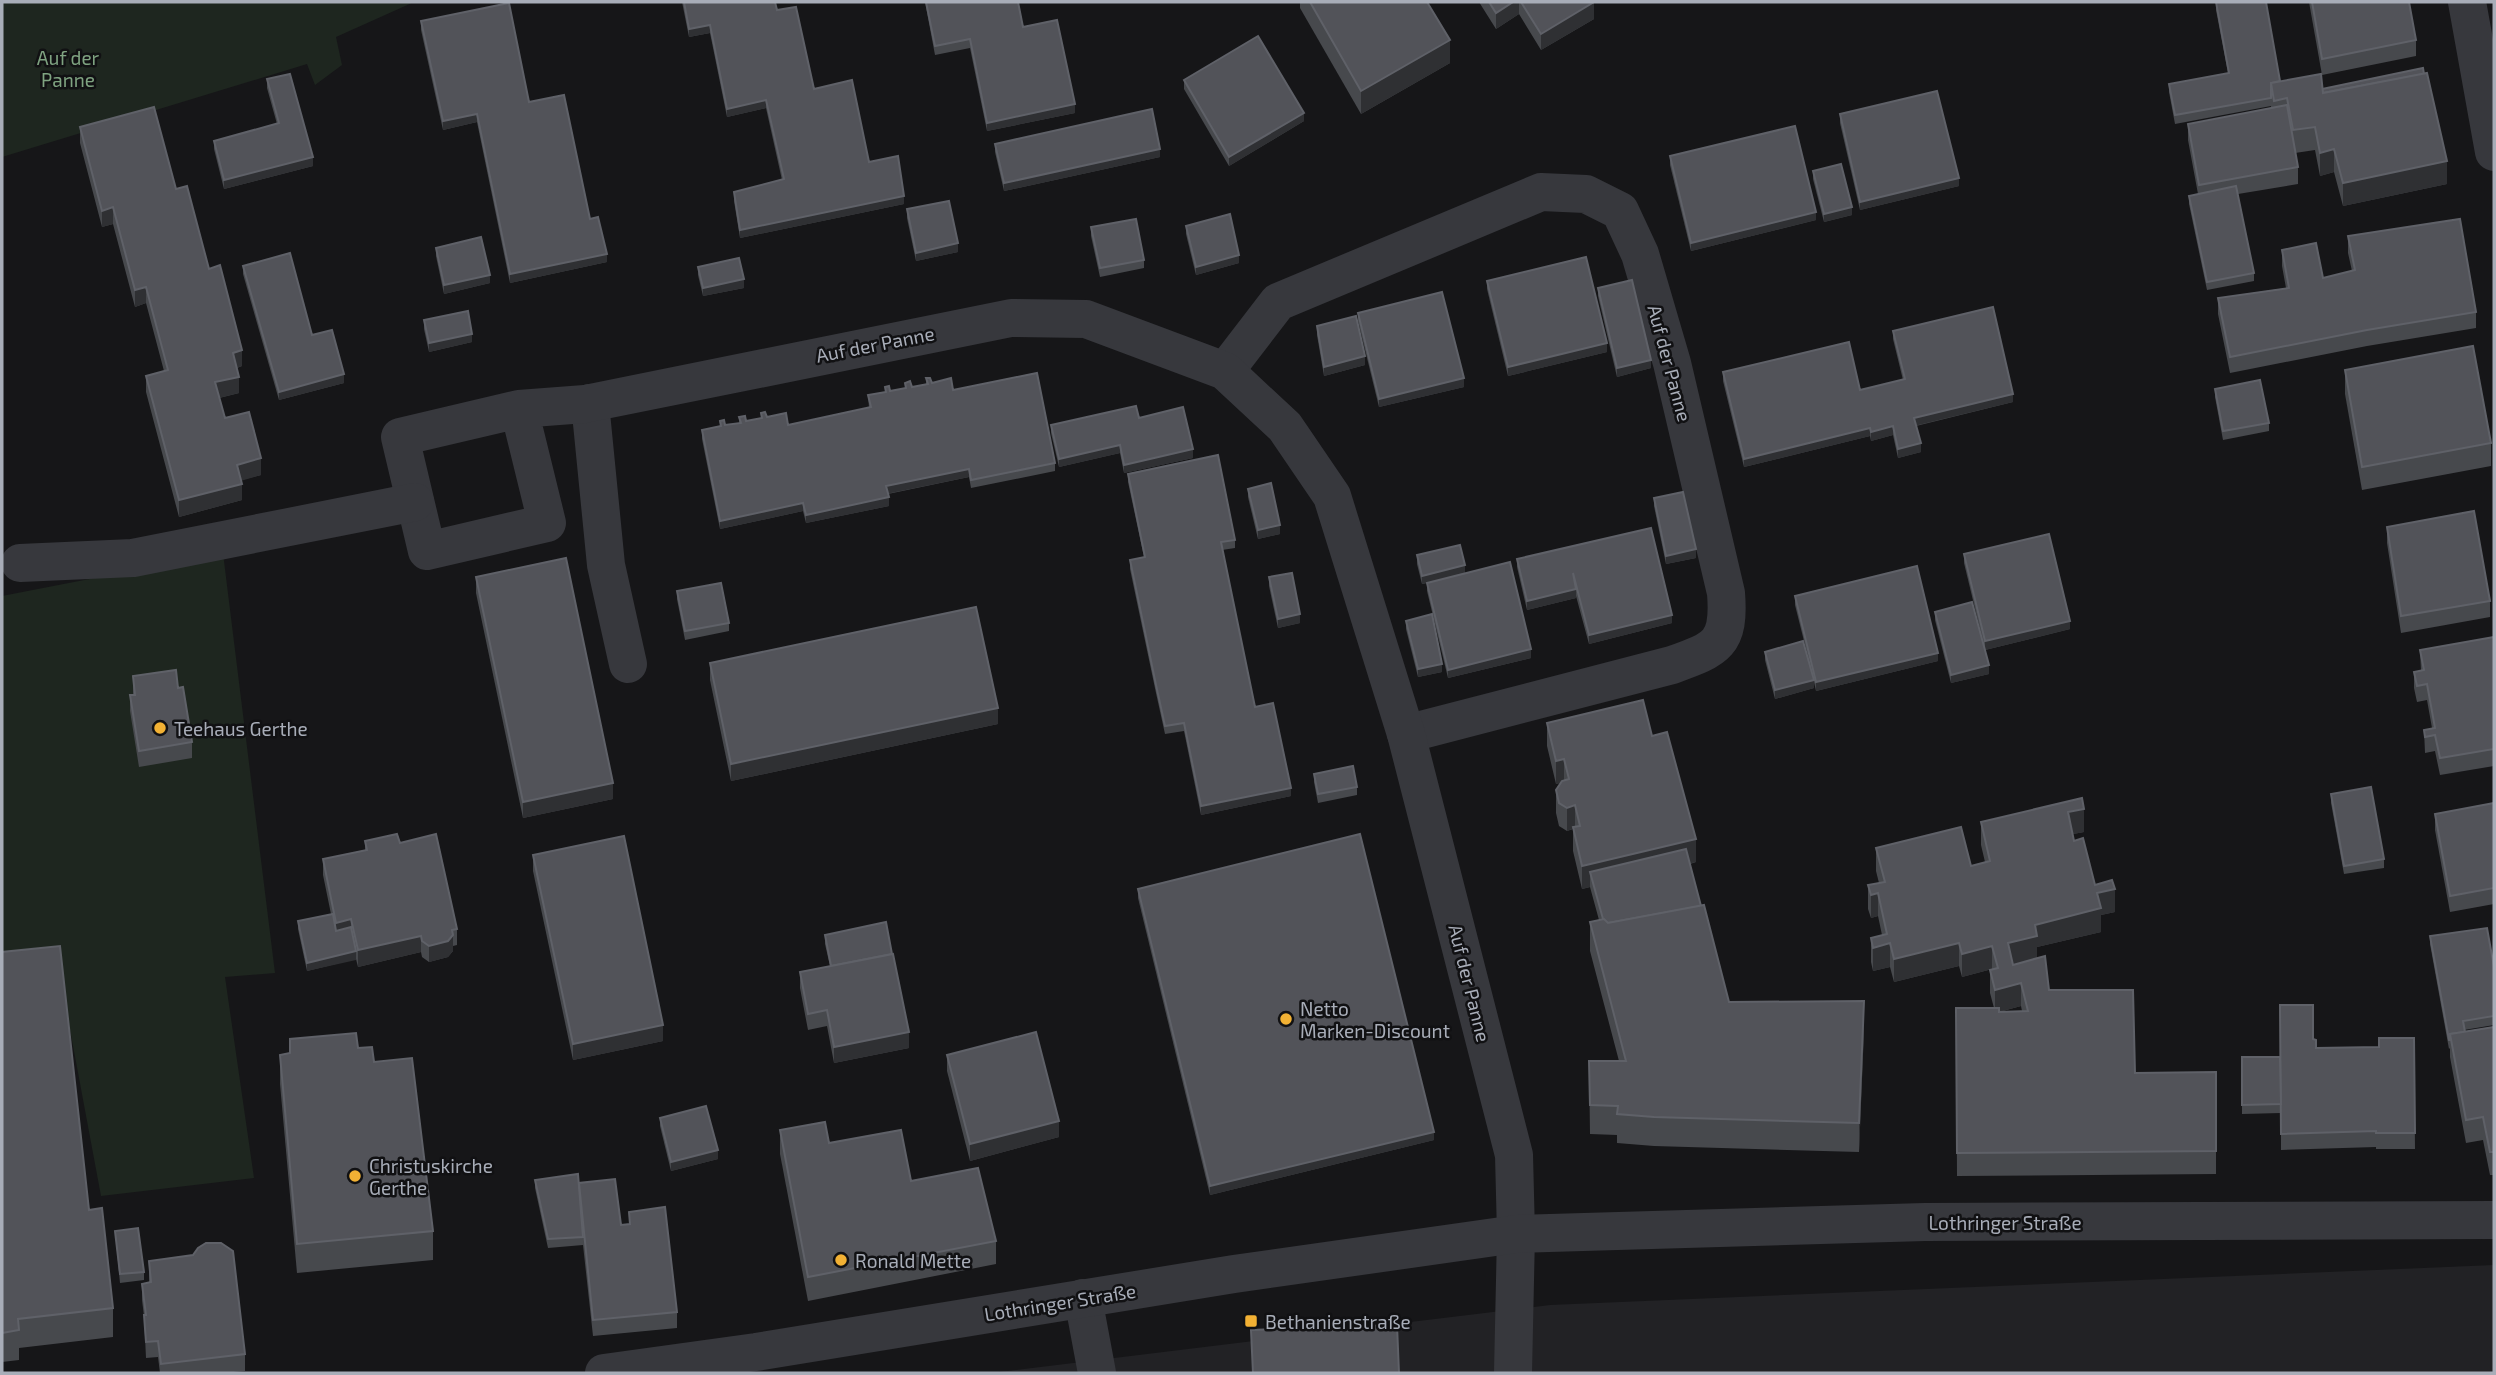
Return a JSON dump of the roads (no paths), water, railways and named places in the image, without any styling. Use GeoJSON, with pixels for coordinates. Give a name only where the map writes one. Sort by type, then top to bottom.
{"type":"FeatureCollection","features":[{"type":"Feature","properties":{"kind":"street"},"geometry":{"type":"LineString","coordinates":[[2467,2],[2494,152]]}},
{"type":"Feature","properties":{"kind":"street","name":"Auf der Panne"},"geometry":{"type":"LineString","coordinates":[[1225,371],[1278,302],[1541,192],[1586,194],[1620,211],[1640,254],[1685,415],[1726,593],[1728,614],[1722,638],[1709,652],[1672,665],[1406,734]]}},
{"type":"Feature","properties":{"kind":"street","name":"Auf der Panne"},"geometry":{"type":"LineString","coordinates":[[519,409],[547,523],[427,551],[400,437],[519,409],[590,403],[1011,318],[1086,319],[1225,371],[1285,427],[1332,496],[1406,734],[1514,1155],[1516,1234]]}},
{"type":"Feature","properties":{"kind":"street"},"geometry":{"type":"LineString","coordinates":[[590,403],[606,565],[628,664]]}},
{"type":"Feature","properties":{"kind":"street"},"geometry":{"type":"LineString","coordinates":[[20,563],[133,558],[415,502]]}},
{"type":"Feature","properties":{"kind":"street","name":"Lothringer Straße"},"geometry":{"type":"LineString","coordinates":[[604,1373],[756,1352],[1083,1298],[1516,1234],[1925,1222],[2494,1220]]}},
{"type":"Feature","properties":{"kind":"street"},"geometry":{"type":"LineString","coordinates":[[1513,1373],[1516,1234]]}},
{"type":"Feature","properties":{"kind":"street"},"geometry":{"type":"LineString","coordinates":[[1083,1298],[1097,1373]]}},
{"type":"Feature","properties":{"kind":"place","name":"Teehaus Gerthe"},"geometry":{"type":"Point","coordinates":[160,728]}},
{"type":"Feature","properties":{"kind":"place","name":"Netto Marken-Discount"},"geometry":{"type":"Point","coordinates":[1286,1019]}},
{"type":"Feature","properties":{"kind":"place","name":"Christuskirche Gerthe"},"geometry":{"type":"Point","coordinates":[355,1176]}},
{"type":"Feature","properties":{"kind":"place","name":"Ronald Mette"},"geometry":{"type":"Point","coordinates":[841,1260]}},
{"type":"Feature","properties":{"kind":"place","name":"Bethanienstraße"},"geometry":{"type":"Point","coordinates":[1251,1321]}}]}
